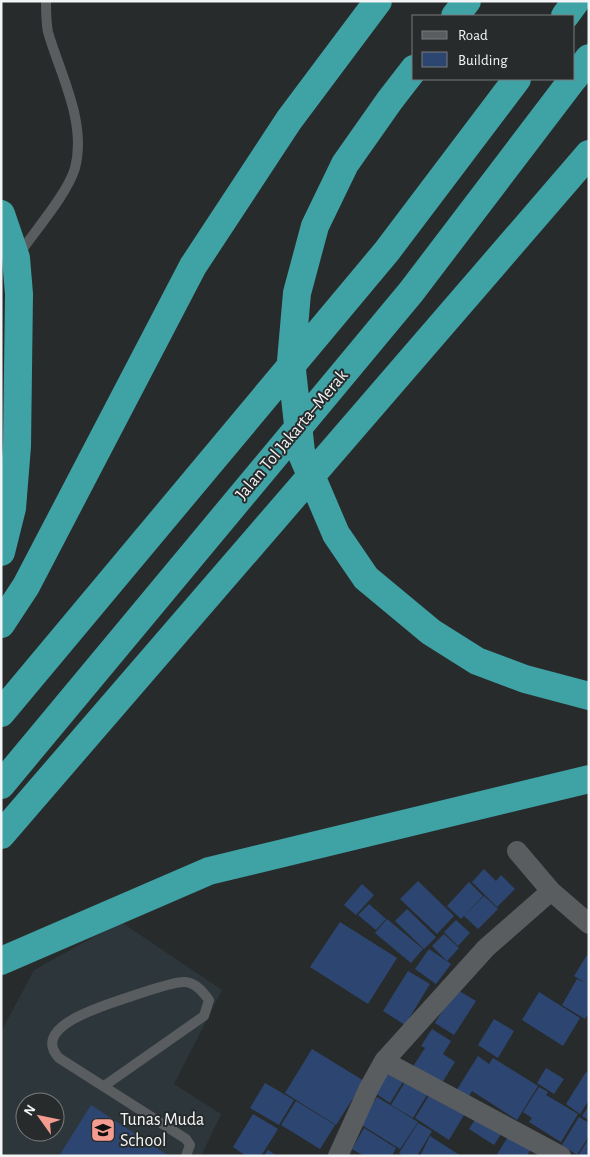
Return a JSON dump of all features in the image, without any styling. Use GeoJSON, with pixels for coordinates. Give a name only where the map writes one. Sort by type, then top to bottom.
{"type":"FeatureCollection","features":[{"type":"Feature","properties":{"kind":"highway"},"geometry":{"type":"LineString","coordinates":[[1,624],[26,586],[192,266],[289,120],[378,1]]}},
{"type":"Feature","properties":{"kind":"highway"},"geometry":{"type":"LineString","coordinates":[[456,15],[467,1]]}},
{"type":"Feature","properties":{"kind":"highway"},"geometry":{"type":"LineString","coordinates":[[566,15],[576,1]]}},
{"type":"Feature","properties":{"kind":"highway","name":"Jalan Tol Jakarta–Merak"},"geometry":{"type":"LineString","coordinates":[[575,77],[589,58]]}},
{"type":"Feature","properties":{"kind":"highway"},"geometry":{"type":"LineString","coordinates":[[412,72],[346,164],[315,226],[297,293],[291,362],[302,452],[336,534],[366,578],[431,632],[477,661],[525,679],[589,696]]}},
{"type":"Feature","properties":{"kind":"highway"},"geometry":{"type":"LineString","coordinates":[[1,713],[387,251],[516,80]]}},
{"type":"Feature","properties":{"kind":"highway","name":"Jalan Tol Jakarta–Merak"},"geometry":{"type":"LineString","coordinates":[[1,785],[411,292],[572,80]]}},
{"type":"Feature","properties":{"kind":"highway"},"geometry":{"type":"LineString","coordinates":[[1,835],[589,154]]}},
{"type":"Feature","properties":{"kind":"highway"},"geometry":{"type":"LineString","coordinates":[[1,214],[16,258],[19,294],[17,446],[12,508],[1,552]]}},
{"type":"Feature","properties":{"kind":"highway"},"geometry":{"type":"LineString","coordinates":[[1,961],[209,872],[589,779]]}},
{"type":"Feature","properties":{"kind":"street"},"geometry":{"type":"LineString","coordinates":[[517,851],[551,891],[589,924]]}},
{"type":"Feature","properties":{"kind":"street"},"geometry":{"type":"LineString","coordinates":[[338,1156],[369,1088],[384,1062],[486,948],[551,891]]}},
{"type":"Feature","properties":{"kind":"street"},"geometry":{"type":"LineString","coordinates":[[384,1062],[561,1156]]}},
{"type":"Feature","properties":{"kind":"lane"},"geometry":{"type":"LineString","coordinates":[[16,258],[68,182],[75,168],[78,147],[71,102],[48,29],[46,1]]}},
{"type":"Feature","properties":{"kind":"lane"},"geometry":{"type":"LineString","coordinates":[[104,1086],[204,1016],[209,1000],[204,992],[195,985],[185,982],[145,992],[81,1014],[66,1022],[52,1041],[54,1052],[104,1086],[186,1139],[190,1145],[186,1156]]}},
{"type":"Feature","properties":{"kind":"shaded area"},"geometry":{"type":"Polygon","coordinates":[[[121,922],[222,990],[174,1084],[221,1114],[201,1156],[1,1156],[1,1032],[34,970],[121,922]]]}},
{"type":"Feature","properties":{"kind":"building"},"geometry":{"type":"Polygon","coordinates":[[[484,869],[496,881],[501,875],[515,889],[497,907],[472,882],[484,869]]]}},
{"type":"Feature","properties":{"kind":"building"},"geometry":{"type":"Polygon","coordinates":[[[418,881],[454,916],[437,934],[400,899],[418,881]]]}},
{"type":"Feature","properties":{"kind":"building"},"geometry":{"type":"Polygon","coordinates":[[[469,882],[483,896],[461,919],[447,906],[469,882]]]}},
{"type":"Feature","properties":{"kind":"building"},"geometry":{"type":"Polygon","coordinates":[[[362,884],[374,895],[356,915],[344,905],[362,884]]]}},
{"type":"Feature","properties":{"kind":"building"},"geometry":{"type":"Polygon","coordinates":[[[484,896],[498,909],[478,929],[464,916],[484,896]]]}},
{"type":"Feature","properties":{"kind":"building"},"geometry":{"type":"Polygon","coordinates":[[[369,904],[386,919],[376,930],[358,915],[369,904]]]}},
{"type":"Feature","properties":{"kind":"building"},"geometry":{"type":"Polygon","coordinates":[[[407,909],[436,937],[424,949],[395,921],[407,909]]]}},
{"type":"Feature","properties":{"kind":"building"},"geometry":{"type":"Polygon","coordinates":[[[387,919],[423,949],[411,963],[375,933],[387,919]]]}},
{"type":"Feature","properties":{"kind":"building"},"geometry":{"type":"Polygon","coordinates":[[[456,920],[470,933],[458,946],[444,932],[456,920]]]}},
{"type":"Feature","properties":{"kind":"building"},"geometry":{"type":"Polygon","coordinates":[[[340,922],[397,958],[368,1004],[310,967],[340,922]]]}},
{"type":"Feature","properties":{"kind":"building"},"geometry":{"type":"Polygon","coordinates":[[[444,934],[459,948],[447,961],[432,946],[444,934]]]}},
{"type":"Feature","properties":{"kind":"building"},"geometry":{"type":"Polygon","coordinates":[[[429,949],[451,964],[436,984],[415,969],[429,949]]]}},
{"type":"Feature","properties":{"kind":"building"},"geometry":{"type":"Polygon","coordinates":[[[589,952],[589,1013],[585,1019],[562,1005],[577,979],[586,983],[574,976],[589,952]]]}},
{"type":"Feature","properties":{"kind":"building"},"geometry":{"type":"Polygon","coordinates":[[[408,971],[430,984],[405,1025],[383,1011],[408,971]]]}},
{"type":"Feature","properties":{"kind":"building"},"geometry":{"type":"Polygon","coordinates":[[[456,989],[476,1001],[454,1035],[435,1023],[456,989]]]}},
{"type":"Feature","properties":{"kind":"building"},"geometry":{"type":"Polygon","coordinates":[[[539,992],[580,1018],[563,1046],[522,1020],[539,992]]]}},
{"type":"Feature","properties":{"kind":"building"},"geometry":{"type":"Polygon","coordinates":[[[494,1019],[514,1031],[498,1058],[478,1045],[494,1019]]]}},
{"type":"Feature","properties":{"kind":"building"},"geometry":{"type":"Polygon","coordinates":[[[432,1029],[451,1041],[443,1054],[455,1062],[440,1086],[412,1068],[425,1048],[421,1046],[432,1029]]]}},
{"type":"Feature","properties":{"kind":"building"},"geometry":{"type":"Polygon","coordinates":[[[312,1049],[364,1081],[336,1125],[285,1093],[312,1049]]]}},
{"type":"Feature","properties":{"kind":"building"},"geometry":{"type":"Polygon","coordinates":[[[478,1056],[489,1064],[493,1058],[538,1086],[517,1120],[472,1091],[468,1098],[456,1091],[478,1056]]]}},
{"type":"Feature","properties":{"kind":"building"},"geometry":{"type":"Polygon","coordinates":[[[391,1067],[406,1077],[390,1103],[375,1093],[391,1067]]]}},
{"type":"Feature","properties":{"kind":"building"},"geometry":{"type":"Polygon","coordinates":[[[546,1068],[564,1079],[554,1094],[537,1083],[546,1068]]]}},
{"type":"Feature","properties":{"kind":"building"},"geometry":{"type":"Polygon","coordinates":[[[586,1072],[589,1074],[589,1100],[580,1114],[566,1104],[586,1072]]]}},
{"type":"Feature","properties":{"kind":"building"},"geometry":{"type":"Polygon","coordinates":[[[408,1077],[430,1090],[413,1118],[391,1105],[408,1077]]]}},
{"type":"Feature","properties":{"kind":"building"},"geometry":{"type":"Polygon","coordinates":[[[265,1083],[294,1100],[279,1125],[250,1108],[265,1083]]]}},
{"type":"Feature","properties":{"kind":"building"},"geometry":{"type":"Polygon","coordinates":[[[539,1087],[548,1092],[546,1095],[578,1114],[561,1142],[529,1122],[532,1118],[523,1112],[539,1087]]]}},
{"type":"Feature","properties":{"kind":"building"},"geometry":{"type":"Polygon","coordinates":[[[433,1089],[467,1110],[449,1140],[415,1118],[433,1089]]]}},
{"type":"Feature","properties":{"kind":"building"},"geometry":{"type":"Polygon","coordinates":[[[377,1097],[418,1122],[400,1149],[360,1124],[377,1097]]]}},
{"type":"Feature","properties":{"kind":"building"},"geometry":{"type":"Polygon","coordinates":[[[296,1101],[335,1125],[320,1149],[281,1125],[296,1101]]]}},
{"type":"Feature","properties":{"kind":"building","name":"Tunas Muda School"},"geometry":{"type":"Polygon","coordinates":[[[91,1105],[169,1156],[59,1156],[91,1105]]]}},
{"type":"Feature","properties":{"kind":"building"},"geometry":{"type":"Polygon","coordinates":[[[589,1105],[589,1120],[582,1116],[589,1105]]]}},
{"type":"Feature","properties":{"kind":"building"},"geometry":{"type":"Polygon","coordinates":[[[253,1114],[278,1129],[261,1156],[246,1156],[233,1147],[253,1114]]]}},
{"type":"Feature","properties":{"kind":"building"},"geometry":{"type":"Polygon","coordinates":[[[478,1115],[503,1131],[494,1145],[469,1129],[478,1115]]]}},
{"type":"Feature","properties":{"kind":"building"},"geometry":{"type":"Polygon","coordinates":[[[579,1117],[589,1123],[589,1136],[577,1155],[562,1145],[579,1117]]]}},
{"type":"Feature","properties":{"kind":"building"},"geometry":{"type":"Polygon","coordinates":[[[418,1123],[432,1131],[417,1156],[403,1156],[399,1153],[418,1123]]]}},
{"type":"Feature","properties":{"kind":"building"},"geometry":{"type":"Polygon","coordinates":[[[364,1128],[396,1148],[392,1156],[364,1156],[352,1149],[364,1128]]]}},
{"type":"Feature","properties":{"kind":"building"},"geometry":{"type":"Polygon","coordinates":[[[511,1132],[533,1145],[527,1156],[496,1156],[511,1132]]]}},
{"type":"Feature","properties":{"kind":"building"},"geometry":{"type":"Polygon","coordinates":[[[430,1136],[461,1156],[420,1156],[430,1136]]]}},
{"type":"Feature","properties":{"kind":"building"},"geometry":{"type":"Polygon","coordinates":[[[589,1138],[589,1156],[578,1156],[589,1138]]]}},
{"type":"Feature","properties":{"kind":"building"},"geometry":{"type":"Polygon","coordinates":[[[268,1150],[277,1156],[264,1156],[268,1150]]]}},
{"type":"Feature","properties":{"kind":"place","name":"Tunas Muda School"},"geometry":{"type":"Point","coordinates":[103,1130]}}]}
